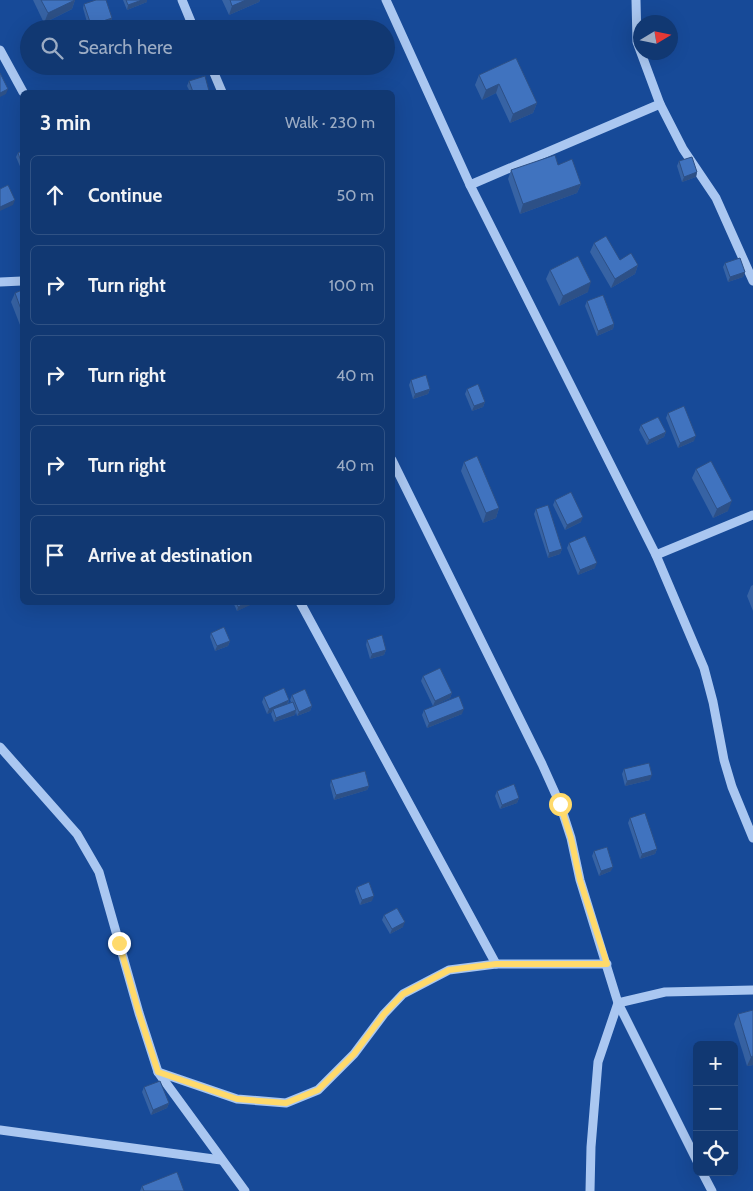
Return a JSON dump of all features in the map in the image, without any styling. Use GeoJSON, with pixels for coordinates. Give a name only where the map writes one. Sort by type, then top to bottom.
{"type":"FeatureCollection","features":[{"type":"Feature","properties":{"kind":"street"},"geometry":{"type":"LineString","coordinates":[[182,0],[190,20]]}},
{"type":"Feature","properties":{"kind":"street"},"geometry":{"type":"LineString","coordinates":[[386,0],[470,185],[656,555],[704,668],[713,702],[724,760],[732,787],[753,838]]}},
{"type":"Feature","properties":{"kind":"street"},"geometry":{"type":"LineString","coordinates":[[636,0],[637,42],[660,104],[683,149],[716,198],[753,281]]}},
{"type":"Feature","properties":{"kind":"street"},"geometry":{"type":"LineString","coordinates":[[0,50],[22,90]]}},
{"type":"Feature","properties":{"kind":"street"},"geometry":{"type":"LineString","coordinates":[[215,75],[221,90]]}},
{"type":"Feature","properties":{"kind":"street"},"geometry":{"type":"LineString","coordinates":[[470,185],[660,104]]}},
{"type":"Feature","properties":{"kind":"street"},"geometry":{"type":"LineString","coordinates":[[0,282],[20,281]]}},
{"type":"Feature","properties":{"kind":"street"},"geometry":{"type":"LineString","coordinates":[[395,466],[560,804],[571,838],[580,880],[618,1003],[693,1153]]}},
{"type":"Feature","properties":{"kind":"street"},"geometry":{"type":"LineString","coordinates":[[656,555],[753,515]]}},
{"type":"Feature","properties":{"kind":"street"},"geometry":{"type":"LineString","coordinates":[[302,605],[496,964]]}},
{"type":"Feature","properties":{"kind":"street"},"geometry":{"type":"LineString","coordinates":[[0,747],[77,834],[100,872],[139,1013],[158,1072],[245,1191]]}},
{"type":"Feature","properties":{"kind":"street"},"geometry":{"type":"LineString","coordinates":[[158,1072],[237,1099],[286,1103],[318,1090],[354,1054],[384,1014],[403,994],[449,970],[496,964],[607,964]]}},
{"type":"Feature","properties":{"kind":"street"},"geometry":{"type":"LineString","coordinates":[[618,1003],[665,992],[753,990]]}},
{"type":"Feature","properties":{"kind":"street"},"geometry":{"type":"LineString","coordinates":[[590,1191],[591,1147],[598,1062],[618,1003]]}},
{"type":"Feature","properties":{"kind":"street"},"geometry":{"type":"LineString","coordinates":[[0,1130],[221,1160]]}},
{"type":"Feature","properties":{"kind":"street"},"geometry":{"type":"LineString","coordinates":[[704,1176],[712,1191]]}},
{"type":"Feature","properties":{"kind":"building"},"geometry":{"type":"Polygon","coordinates":[[[41,0],[75,0],[48,13],[41,0]]]}},
{"type":"Feature","properties":{"kind":"building"},"geometry":{"type":"Polygon","coordinates":[[[96,0],[106,0],[112,18],[89,20],[84,4],[96,0]]]}},
{"type":"Feature","properties":{"kind":"building"},"geometry":{"type":"Polygon","coordinates":[[[126,0],[142,0],[128,5],[126,0]]]}},
{"type":"Feature","properties":{"kind":"building"},"geometry":{"type":"Polygon","coordinates":[[[230,0],[246,0],[232,6],[230,0]]]}},
{"type":"Feature","properties":{"kind":"building"},"geometry":{"type":"Polygon","coordinates":[[[516,58],[537,103],[513,114],[499,84],[486,90],[479,75],[516,58]]]}},
{"type":"Feature","properties":{"kind":"building"},"geometry":{"type":"Polygon","coordinates":[[[0,73],[8,89],[0,93],[0,73]]]}},
{"type":"Feature","properties":{"kind":"building"},"geometry":{"type":"Polygon","coordinates":[[[205,76],[209,90],[192,90],[189,81],[205,76]]]}},
{"type":"Feature","properties":{"kind":"building"},"geometry":{"type":"Polygon","coordinates":[[[555,155],[558,165],[572,159],[581,184],[523,204],[511,170],[555,155]]]}},
{"type":"Feature","properties":{"kind":"building"},"geometry":{"type":"Polygon","coordinates":[[[692,157],[697,172],[684,177],[679,161],[692,157]]]}},
{"type":"Feature","properties":{"kind":"building"},"geometry":{"type":"Polygon","coordinates":[[[8,185],[15,200],[0,207],[0,189],[8,185]]]}},
{"type":"Feature","properties":{"kind":"building"},"geometry":{"type":"Polygon","coordinates":[[[606,236],[620,260],[631,253],[638,265],[615,279],[594,243],[606,236]]]}},
{"type":"Feature","properties":{"kind":"building"},"geometry":{"type":"Polygon","coordinates":[[[578,256],[591,282],[563,296],[550,270],[578,256]]]}},
{"type":"Feature","properties":{"kind":"building"},"geometry":{"type":"Polygon","coordinates":[[[740,258],[745,272],[730,277],[725,263],[740,258]]]}},
{"type":"Feature","properties":{"kind":"building"},"geometry":{"type":"Polygon","coordinates":[[[20,291],[20,307],[15,293],[20,291]]]}},
{"type":"Feature","properties":{"kind":"building"},"geometry":{"type":"Polygon","coordinates":[[[603,295],[614,324],[598,331],[587,301],[603,295]]]}},
{"type":"Feature","properties":{"kind":"building"},"geometry":{"type":"Polygon","coordinates":[[[426,375],[430,389],[415,394],[411,380],[426,375]]]}},
{"type":"Feature","properties":{"kind":"building"},"geometry":{"type":"Polygon","coordinates":[[[478,384],[485,402],[474,406],[467,389],[478,384]]]}},
{"type":"Feature","properties":{"kind":"building"},"geometry":{"type":"Polygon","coordinates":[[[684,406],[696,436],[680,443],[668,413],[684,406]]]}},
{"type":"Feature","properties":{"kind":"building"},"geometry":{"type":"Polygon","coordinates":[[[658,417],[666,432],[649,440],[641,425],[658,417]]]}},
{"type":"Feature","properties":{"kind":"building"},"geometry":{"type":"Polygon","coordinates":[[[477,456],[499,508],[486,513],[464,462],[477,456]]]}},
{"type":"Feature","properties":{"kind":"building"},"geometry":{"type":"Polygon","coordinates":[[[711,461],[732,501],[717,509],[696,469],[711,461]]]}},
{"type":"Feature","properties":{"kind":"building"},"geometry":{"type":"Polygon","coordinates":[[[571,492],[583,517],[567,525],[555,500],[571,492]]]}},
{"type":"Feature","properties":{"kind":"building"},"geometry":{"type":"Polygon","coordinates":[[[548,505],[562,549],[549,553],[536,509],[548,505]]]}},
{"type":"Feature","properties":{"kind":"building"},"geometry":{"type":"Polygon","coordinates":[[[585,536],[597,563],[580,570],[569,543],[585,536]]]}},
{"type":"Feature","properties":{"kind":"building"},"geometry":{"type":"Polygon","coordinates":[[[224,627],[230,641],[217,646],[211,633],[224,627]]]}},
{"type":"Feature","properties":{"kind":"building"},"geometry":{"type":"Polygon","coordinates":[[[382,635],[386,650],[372,654],[367,640],[382,635]]]}},
{"type":"Feature","properties":{"kind":"building"},"geometry":{"type":"Polygon","coordinates":[[[440,668],[452,693],[435,701],[423,676],[440,668]]]}},
{"type":"Feature","properties":{"kind":"building"},"geometry":{"type":"Polygon","coordinates":[[[284,688],[289,700],[269,709],[264,697],[284,688]]]}},
{"type":"Feature","properties":{"kind":"building"},"geometry":{"type":"Polygon","coordinates":[[[305,689],[312,706],[299,712],[292,695],[305,689]]]}},
{"type":"Feature","properties":{"kind":"building"},"geometry":{"type":"Polygon","coordinates":[[[459,696],[464,709],[429,723],[424,710],[459,696]]]}},
{"type":"Feature","properties":{"kind":"building"},"geometry":{"type":"Polygon","coordinates":[[[293,702],[296,710],[276,718],[273,709],[293,702]]]}},
{"type":"Feature","properties":{"kind":"building"},"geometry":{"type":"Polygon","coordinates":[[[649,763],[652,775],[627,781],[624,769],[649,763]]]}},
{"type":"Feature","properties":{"kind":"building"},"geometry":{"type":"Polygon","coordinates":[[[365,771],[369,786],[336,795],[331,780],[365,771]]]}},
{"type":"Feature","properties":{"kind":"building"},"geometry":{"type":"Polygon","coordinates":[[[514,784],[519,798],[502,805],[497,791],[514,784]]]}},
{"type":"Feature","properties":{"kind":"building"},"geometry":{"type":"Polygon","coordinates":[[[645,813],[657,849],[642,854],[630,818],[645,813]]]}},
{"type":"Feature","properties":{"kind":"building"},"geometry":{"type":"Polygon","coordinates":[[[607,847],[613,867],[601,871],[594,851],[607,847]]]}},
{"type":"Feature","properties":{"kind":"building"},"geometry":{"type":"Polygon","coordinates":[[[369,882],[374,896],[362,900],[357,887],[369,882]]]}},
{"type":"Feature","properties":{"kind":"building"},"geometry":{"type":"Polygon","coordinates":[[[397,908],[405,922],[392,929],[384,915],[397,908]]]}},
{"type":"Feature","properties":{"kind":"building"},"geometry":{"type":"Polygon","coordinates":[[[753,1010],[753,1056],[751,1057],[738,1014],[753,1010]]]}},
{"type":"Feature","properties":{"kind":"building"},"geometry":{"type":"Polygon","coordinates":[[[160,1081],[169,1103],[153,1110],[144,1087],[160,1081]]]}},
{"type":"Feature","properties":{"kind":"building"},"geometry":{"type":"Polygon","coordinates":[[[177,1172],[184,1191],[144,1191],[142,1186],[177,1172]]]}},
{"type":"Feature","properties":{"kind":"route"},"geometry":{"type":"LineString","coordinates":[[119,943],[158,1072],[237,1099],[286,1103],[318,1090],[354,1054],[384,1014],[403,994],[449,970],[496,964],[607,964],[580,880],[571,838],[560,804]]}}]}
